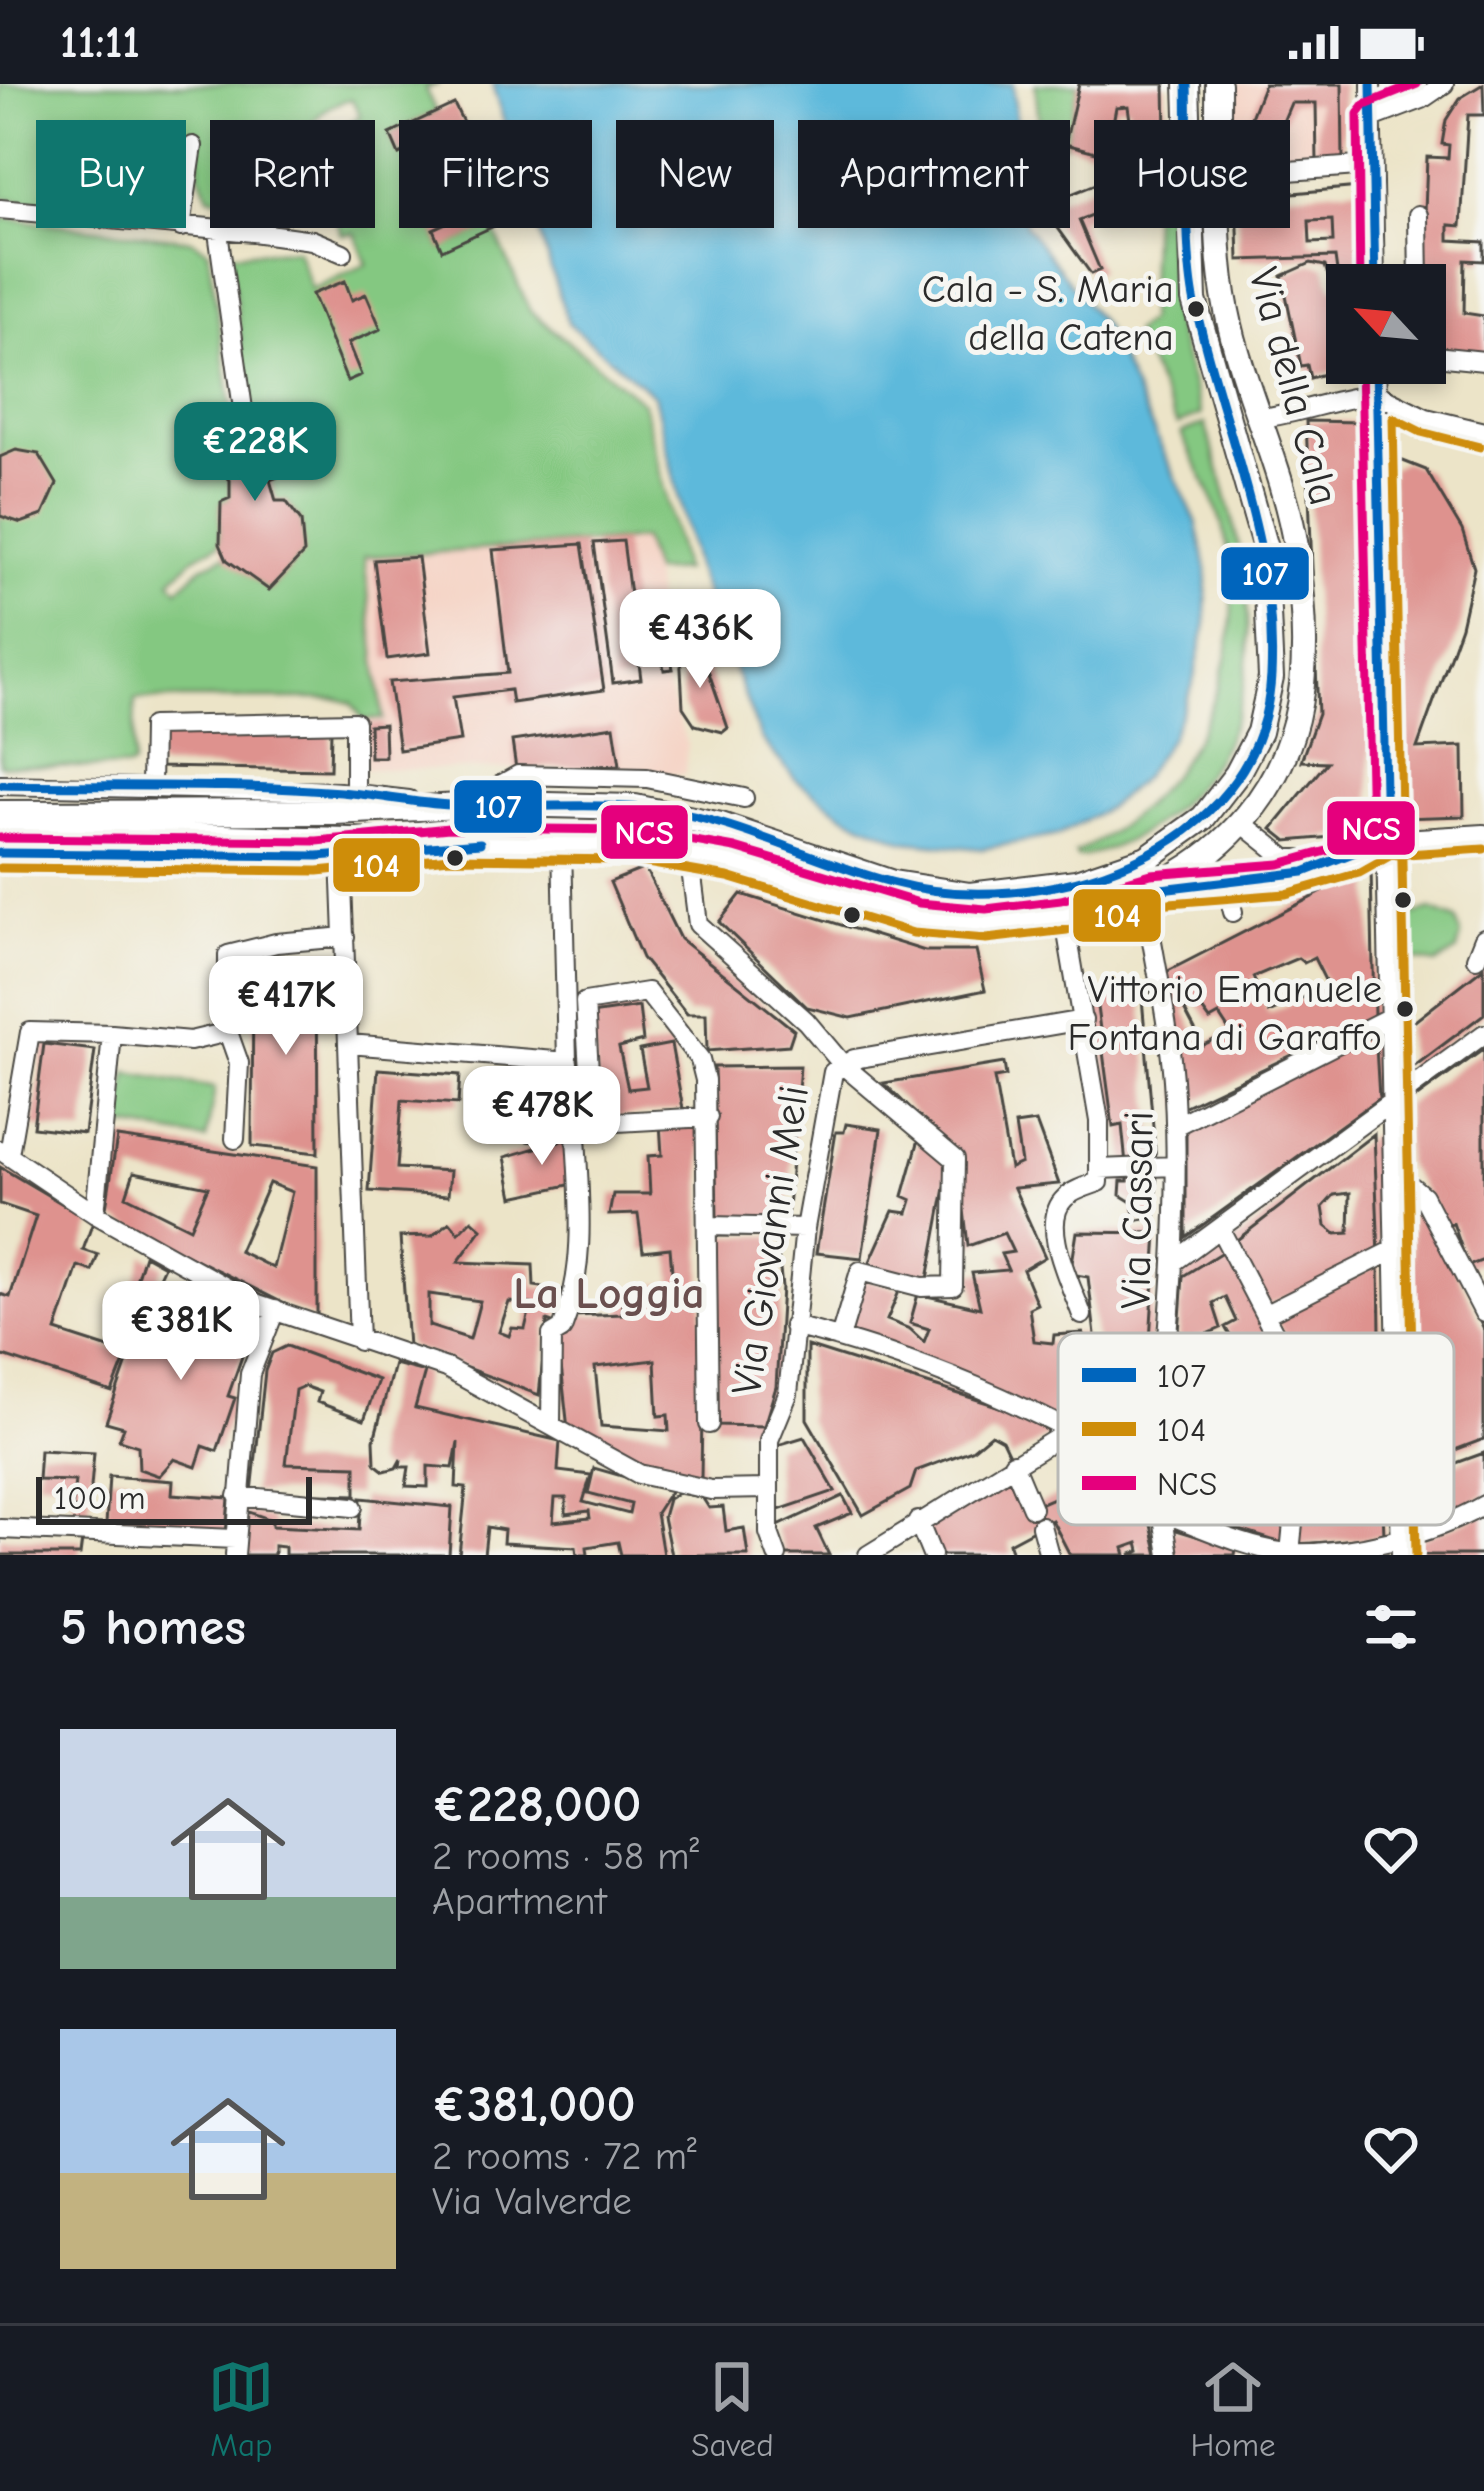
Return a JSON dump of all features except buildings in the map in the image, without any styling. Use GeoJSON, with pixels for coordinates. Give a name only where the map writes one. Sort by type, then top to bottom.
{"type":"FeatureCollection","features":[{"type":"Feature","properties":{"kind":"main road","name":"Via della Cala"},"geometry":{"type":"LineString","coordinates":[[0,813],[598,806],[693,817],[893,883],[993,895],[1076,882],[1147,858],[1203,818],[1237,774],[1267,711],[1271,679],[1268,574],[1258,518],[1197,320],[1187,84]]}},
{"type":"Feature","properties":{"kind":"main road","name":"Via della Cala"},"geometry":{"type":"LineString","coordinates":[[1218,84],[1219,120]]}},
{"type":"Feature","properties":{"kind":"main road","name":"Via della Cala"},"geometry":{"type":"LineString","coordinates":[[0,832],[632,844],[689,853],[916,918],[986,924],[1064,915],[1149,891],[1198,863],[1242,823],[1286,750],[1302,680],[1295,543],[1227,314],[1223,228]]}},
{"type":"Feature","properties":{"kind":"street"},"geometry":{"type":"LineString","coordinates":[[1372,84],[1374,264]]}},
{"type":"Feature","properties":{"kind":"street"},"geometry":{"type":"LineString","coordinates":[[1372,118],[1422,99],[1444,84]]}},
{"type":"Feature","properties":{"kind":"street"},"geometry":{"type":"LineString","coordinates":[[186,193],[193,146]]}},
{"type":"Feature","properties":{"kind":"street"},"geometry":{"type":"LineString","coordinates":[[1290,171],[1372,165]]}},
{"type":"Feature","properties":{"kind":"street"},"geometry":{"type":"LineString","coordinates":[[0,209],[36,213]]}},
{"type":"Feature","properties":{"kind":"street"},"geometry":{"type":"LineString","coordinates":[[1418,215],[1419,264]]}},
{"type":"Feature","properties":{"kind":"street"},"geometry":{"type":"LineString","coordinates":[[186,228],[313,240],[343,253]]}},
{"type":"Feature","properties":{"kind":"street"},"geometry":{"type":"LineString","coordinates":[[218,232],[243,409]]}},
{"type":"Feature","properties":{"kind":"street"},"geometry":{"type":"LineString","coordinates":[[1446,357],[1484,362]]}},
{"type":"Feature","properties":{"kind":"street"},"geometry":{"type":"LineString","coordinates":[[1377,384],[1396,1333]]}},
{"type":"Feature","properties":{"kind":"street"},"geometry":{"type":"LineString","coordinates":[[1261,418],[1306,412],[1331,398],[1377,394],[1426,418],[1484,432]]}},
{"type":"Feature","properties":{"kind":"street"},"geometry":{"type":"LineString","coordinates":[[151,788],[152,726],[355,722],[356,793]]}},
{"type":"Feature","properties":{"kind":"street"},"geometry":{"type":"LineString","coordinates":[[502,784],[518,775],[647,778],[744,798]]}},
{"type":"Feature","properties":{"kind":"street"},"geometry":{"type":"LineString","coordinates":[[0,785],[356,793],[450,805]]}},
{"type":"Feature","properties":{"kind":"street"},"geometry":{"type":"LineString","coordinates":[[1242,823],[1287,859],[1354,859]]}},
{"type":"Feature","properties":{"kind":"street"},"geometry":{"type":"LineString","coordinates":[[1149,891],[1282,879],[1354,859],[1386,840],[1484,834]]}},
{"type":"Feature","properties":{"kind":"street"},"geometry":{"type":"LineString","coordinates":[[0,853],[341,855],[449,843]]}},
{"type":"Feature","properties":{"kind":"street"},"geometry":{"type":"LineString","coordinates":[[562,844],[568,1105],[584,1124]]}},
{"type":"Feature","properties":{"kind":"street"},"geometry":{"type":"LineString","coordinates":[[689,853],[698,924],[806,1021],[843,1065],[955,1160],[952,1286],[922,1287],[860,1271],[840,1337]]}},
{"type":"Feature","properties":{"kind":"street"},"geometry":{"type":"LineString","coordinates":[[341,855],[359,1341]]}},
{"type":"Feature","properties":{"kind":"street"},"geometry":{"type":"LineString","coordinates":[[1227,887],[1233,912]]}},
{"type":"Feature","properties":{"kind":"street","name":"Via Cassari"},"geometry":{"type":"LineString","coordinates":[[1149,891],[1174,1091],[1175,1261],[1164,1333]]}},
{"type":"Feature","properties":{"kind":"street"},"geometry":{"type":"LineString","coordinates":[[1064,915],[1099,1121],[1099,1182],[1066,1196],[1055,1210],[1055,1232],[1082,1315]]}},
{"type":"Feature","properties":{"kind":"street"},"geometry":{"type":"LineString","coordinates":[[235,1139],[239,1063],[228,1032],[228,955],[345,937]]}},
{"type":"Feature","properties":{"kind":"street"},"geometry":{"type":"LineString","coordinates":[[1477,958],[1484,938]]}},
{"type":"Feature","properties":{"kind":"street"},"geometry":{"type":"LineString","coordinates":[[557,1428],[552,1334],[562,1330],[577,1291],[585,1002],[647,992],[700,1060],[708,1117],[709,1424]]}},
{"type":"Feature","properties":{"kind":"street"},"geometry":{"type":"LineString","coordinates":[[1174,1126],[1390,1017]]}},
{"type":"Feature","properties":{"kind":"street"},"geometry":{"type":"LineString","coordinates":[[843,1065],[1083,1020]]}},
{"type":"Feature","properties":{"kind":"street"},"geometry":{"type":"LineString","coordinates":[[228,1032],[190,1041],[30,1032],[4,1152],[95,1214],[275,1310],[446,1368],[639,1474],[672,1484],[768,1489]]}},
{"type":"Feature","properties":{"kind":"street"},"geometry":{"type":"LineString","coordinates":[[95,1214],[112,1034]]}},
{"type":"Feature","properties":{"kind":"street"},"geometry":{"type":"LineString","coordinates":[[1175,1261],[1484,1034]]}},
{"type":"Feature","properties":{"kind":"street"},"geometry":{"type":"LineString","coordinates":[[349,1044],[568,1062]]}},
{"type":"Feature","properties":{"kind":"street","name":"Via Giovanni Meli"},"geometry":{"type":"LineString","coordinates":[[776,1554],[769,1533],[771,1431],[788,1394],[805,1228],[832,1072],[843,1065]]}},
{"type":"Feature","properties":{"kind":"street"},"geometry":{"type":"LineString","coordinates":[[530,1132],[568,1105]]}},
{"type":"Feature","properties":{"kind":"street"},"geometry":{"type":"LineString","coordinates":[[584,1124],[708,1117]]}},
{"type":"Feature","properties":{"kind":"street"},"geometry":{"type":"LineString","coordinates":[[1099,1168],[1174,1166]]}},
{"type":"Feature","properties":{"kind":"street"},"geometry":{"type":"LineString","coordinates":[[1393,1171],[1423,1196],[1484,1313]]}},
{"type":"Feature","properties":{"kind":"street"},"geometry":{"type":"LineString","coordinates":[[710,1226],[805,1228]]}},
{"type":"Feature","properties":{"kind":"street"},"geometry":{"type":"LineString","coordinates":[[1221,1231],[1278,1333]]}},
{"type":"Feature","properties":{"kind":"street"},"geometry":{"type":"LineString","coordinates":[[1268,1312],[1394,1250]]}},
{"type":"Feature","properties":{"kind":"street"},"geometry":{"type":"LineString","coordinates":[[0,1529],[235,1547],[250,1374],[275,1310]]}},
{"type":"Feature","properties":{"kind":"street"},"geometry":{"type":"LineString","coordinates":[[793,1326],[840,1337],[1000,1393],[1058,1422]]}},
{"type":"Feature","properties":{"kind":"street"},"geometry":{"type":"LineString","coordinates":[[868,1555],[1058,1437]]}},
{"type":"Feature","properties":{"kind":"street"},"geometry":{"type":"LineString","coordinates":[[1013,1463],[1049,1555]]}},
{"type":"Feature","properties":{"kind":"street"},"geometry":{"type":"LineString","coordinates":[[238,1496],[353,1507]]}},
{"type":"Feature","properties":{"kind":"street"},"geometry":{"type":"LineString","coordinates":[[1454,1522],[1484,1505]]}},
{"type":"Feature","properties":{"kind":"street"},"geometry":{"type":"LineString","coordinates":[[918,1521],[932,1555]]}},
{"type":"Feature","properties":{"kind":"street"},"geometry":{"type":"LineString","coordinates":[[1166,1525],[1169,1555]]}},
{"type":"Feature","properties":{"kind":"street"},"geometry":{"type":"LineString","coordinates":[[1191,1525],[1243,1549],[1290,1553],[1401,1547],[1449,1525]]}},
{"type":"Feature","properties":{"kind":"street"},"geometry":{"type":"LineString","coordinates":[[90,1555],[92,1533]]}},
{"type":"Feature","properties":{"kind":"shaded area"},"geometry":{"type":"Polygon","coordinates":[[[1234,84],[1342,84],[1343,162],[1290,163],[1290,120],[1235,120],[1234,84]]]}},
{"type":"Feature","properties":{"kind":"shaded area"},"geometry":{"type":"Polygon","coordinates":[[[643,539],[653,572],[663,676],[687,745],[685,775],[607,769],[365,769],[363,720],[383,718],[364,557],[643,539]]]}},
{"type":"Feature","properties":{"kind":"green space"},"geometry":{"type":"Polygon","coordinates":[[[0,84],[439,84],[425,89],[436,112],[419,120],[399,120],[399,130],[390,134],[399,154],[399,228],[435,228],[442,249],[493,228],[530,311],[643,402],[683,570],[653,572],[642,539],[364,557],[383,719],[363,720],[352,703],[338,699],[135,699],[133,765],[129,768],[0,765],[0,218],[36,222],[36,228],[87,228],[191,240],[208,250],[234,425],[208,430],[219,469],[230,480],[230,498],[221,502],[220,544],[197,555],[171,580],[178,589],[203,566],[225,556],[269,590],[303,553],[301,521],[286,501],[276,501],[270,480],[280,475],[271,443],[278,441],[275,419],[251,422],[230,253],[297,250],[311,289],[367,264],[355,233],[342,234],[340,228],[375,228],[375,120],[354,120],[360,116],[352,99],[332,106],[315,120],[210,120],[210,196],[199,173],[199,141],[186,172],[186,120],[36,120],[36,202],[2,198],[0,84]]]}},
{"type":"Feature","properties":{"kind":"green space"},"geometry":{"type":"Polygon","coordinates":[[[1035,84],[1079,84],[1070,123],[1039,120],[1035,84]]]}},
{"type":"Feature","properties":{"kind":"green space"},"geometry":{"type":"Polygon","coordinates":[[[1151,228],[1168,228],[1172,317],[1201,415],[1177,425],[1133,332],[1148,321],[1151,228]]]}},
{"type":"Feature","properties":{"kind":"green space"},"geometry":{"type":"Polygon","coordinates":[[[1205,424],[1232,516],[1248,612],[1248,659],[1240,705],[1222,749],[1181,802],[1127,841],[1078,858],[1075,853],[1116,829],[1151,798],[1181,762],[1205,721],[1221,677],[1231,631],[1232,583],[1225,535],[1181,433],[1205,424]]]}},
{"type":"Feature","properties":{"kind":"green space"},"geometry":{"type":"Polygon","coordinates":[[[1431,910],[1456,920],[1461,936],[1457,951],[1436,964],[1405,958],[1403,917],[1431,910]]]}},
{"type":"Feature","properties":{"kind":"green space"},"geometry":{"type":"Polygon","coordinates":[[[128,1073],[215,1088],[206,1140],[119,1125],[128,1073]]]}},
{"type":"Feature","properties":{"kind":"water"},"geometry":{"type":"Polygon","coordinates":[[[492,84],[1013,84],[1016,120],[798,120],[798,228],[1027,228],[1105,328],[1196,521],[1207,570],[1206,623],[1192,687],[1171,736],[1143,777],[1109,807],[1059,835],[982,849],[904,841],[846,816],[797,781],[761,739],[695,566],[654,395],[568,323],[538,228],[592,228],[592,120],[503,120],[492,84]]]}},
{"type":"Feature","properties":{"kind":"transit line","name":"107"},"geometry":{"type":"LineString","coordinates":[[0,785],[256,787],[451,805],[661,810],[748,832],[891,882],[949,892],[1011,892],[1074,882],[1133,862],[1185,831],[1228,790],[1258,738],[1271,676],[1271,627],[1257,533],[1191,280],[1187,84]]}},
{"type":"Feature","properties":{"kind":"transit line","name":"107"},"geometry":{"type":"LineString","coordinates":[[1371,84],[1375,264]]}},
{"type":"Feature","properties":{"kind":"transit line","name":"NCS"},"geometry":{"type":"LineString","coordinates":[[1360,264],[1358,114],[1365,105],[1417,84]]}},
{"type":"Feature","properties":{"kind":"transit line","name":"NCS"},"geometry":{"type":"LineString","coordinates":[[0,838],[317,841],[449,828],[632,830],[735,848],[919,903],[986,909],[1061,900],[1151,874],[1280,864],[1348,845],[1371,832],[1361,384]]}},
{"type":"Feature","properties":{"kind":"transit line","name":"107"},"geometry":{"type":"LineString","coordinates":[[1099,907],[1153,890],[1304,872],[1386,840],[1376,384]]}},
{"type":"Feature","properties":{"kind":"transit line","name":"104"},"geometry":{"type":"LineString","coordinates":[[1412,1333],[1393,418],[1421,432],[1480,447]]}},
{"type":"Feature","properties":{"kind":"transit line","name":"107"},"geometry":{"type":"LineString","coordinates":[[0,853],[318,856],[480,843]]}},
{"type":"Feature","properties":{"kind":"transit line","name":"104"},"geometry":{"type":"LineString","coordinates":[[0,868],[318,871],[450,858],[630,860],[728,877],[913,933],[986,939],[1067,930],[1157,904],[1286,894],[1359,873],[1391,855],[1484,849]]}},
{"type":"Feature","properties":{"kind":"transit line","name":"104"},"geometry":{"type":"LineString","coordinates":[[1415,1525],[1416,1555]]}},
{"type":"Feature","properties":{"kind":"place","name":"Cala - S. Maria della Catena"},"geometry":{"type":"Point","coordinates":[1196,309]}},
{"type":"Feature","properties":{"kind":"place","name":"Vittorio Emanuele Fontana di Garaffo"},"geometry":{"type":"Point","coordinates":[1405,1009]}},
{"type":"Feature","properties":{"kind":"district","name":"La Loggia"},"geometry":{"type":"Point","coordinates":[609,1292]}}]}
